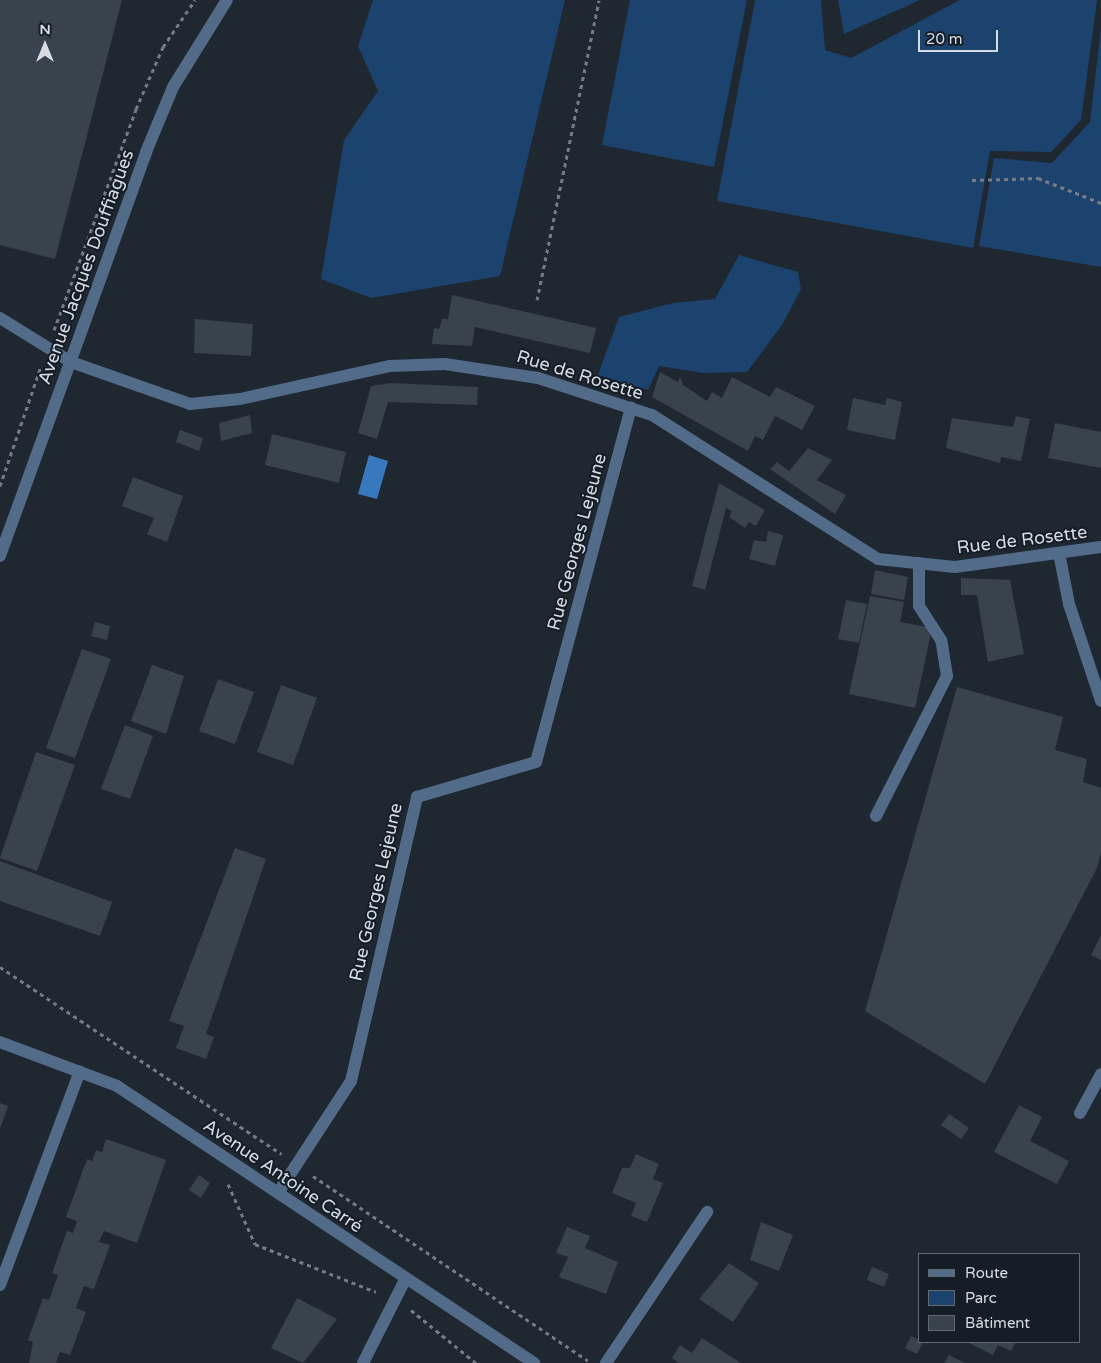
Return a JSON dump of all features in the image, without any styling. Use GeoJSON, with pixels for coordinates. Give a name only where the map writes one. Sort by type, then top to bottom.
{"type":"FeatureCollection","features":[{"type":"Feature","properties":{"kind":"street","name":"Avenue Jacques Douffiagues"},"geometry":{"type":"LineString","coordinates":[[0,556],[170,95],[227,0]]}},
{"type":"Feature","properties":{"kind":"street","name":"Rue de Rosette"},"geometry":{"type":"LineString","coordinates":[[0,318],[48,345],[71,362],[190,404],[240,399],[390,366],[445,364],[538,378],[652,415],[878,559],[955,567],[1101,547]]}},
{"type":"Feature","properties":{"kind":"street","name":"Rue Georges Lejeune"},"geometry":{"type":"LineString","coordinates":[[278,1193],[351,1082],[417,797],[536,762],[631,408]]}},
{"type":"Feature","properties":{"kind":"street"},"geometry":{"type":"LineString","coordinates":[[1060,553],[1069,604],[1101,701]]}},
{"type":"Feature","properties":{"kind":"street"},"geometry":{"type":"LineString","coordinates":[[876,816],[947,676],[941,640],[919,606],[919,563]]}},
{"type":"Feature","properties":{"kind":"street","name":"Avenue Antoine Carré"},"geometry":{"type":"LineString","coordinates":[[0,1042],[118,1086],[534,1363]]}},
{"type":"Feature","properties":{"kind":"street"},"geometry":{"type":"LineString","coordinates":[[0,1285],[80,1071]]}},
{"type":"Feature","properties":{"kind":"street"},"geometry":{"type":"LineString","coordinates":[[1080,1113],[1101,1074]]}},
{"type":"Feature","properties":{"kind":"street"},"geometry":{"type":"LineString","coordinates":[[606,1363],[707,1212]]}},
{"type":"Feature","properties":{"kind":"street"},"geometry":{"type":"LineString","coordinates":[[363,1363],[406,1278]]}},
{"type":"Feature","properties":{"kind":"path","name":"Avenue Jacques Douffiagues"},"geometry":{"type":"LineString","coordinates":[[0,486],[48,345],[136,109],[163,48],[195,0]]}},
{"type":"Feature","properties":{"kind":"path"},"geometry":{"type":"LineString","coordinates":[[536,300],[599,0]]}},
{"type":"Feature","properties":{"kind":"path"},"geometry":{"type":"LineString","coordinates":[[972,180],[1038,178],[1101,203]]}},
{"type":"Feature","properties":{"kind":"path"},"geometry":{"type":"LineString","coordinates":[[212,1150],[255,1244],[395,1301],[425,1318],[476,1363]]}},
{"type":"Feature","properties":{"kind":"green space"},"geometry":{"type":"Polygon","coordinates":[[[373,0],[565,0],[500,276],[371,298],[321,279],[344,140],[378,91],[358,46],[373,0]]]}},
{"type":"Feature","properties":{"kind":"green space"},"geometry":{"type":"Polygon","coordinates":[[[630,0],[747,0],[714,167],[602,145],[630,0]]]}},
{"type":"Feature","properties":{"kind":"green space"},"geometry":{"type":"Polygon","coordinates":[[[755,0],[821,0],[825,50],[851,58],[960,0],[1097,0],[1081,120],[1051,152],[990,151],[973,248],[717,201],[755,0]]]}},
{"type":"Feature","properties":{"kind":"green space"},"geometry":{"type":"Polygon","coordinates":[[[838,0],[920,0],[844,34],[838,0]]]}},
{"type":"Feature","properties":{"kind":"green space"},"geometry":{"type":"Polygon","coordinates":[[[1101,27],[1101,267],[979,246],[994,158],[1052,163],[1090,122],[1101,27]]]}},
{"type":"Feature","properties":{"kind":"green space"},"geometry":{"type":"Polygon","coordinates":[[[739,255],[798,272],[801,289],[782,325],[747,372],[703,373],[659,366],[648,390],[598,375],[619,317],[673,303],[715,299],[739,255]]]}},
{"type":"Feature","properties":{"kind":"shaded area"},"geometry":{"type":"Polygon","coordinates":[[[369,455],[388,461],[377,499],[358,494],[369,455]]]}},
{"type":"Feature","properties":{"kind":"building"},"geometry":{"type":"Polygon","coordinates":[[[0,0],[122,0],[55,259],[0,245],[0,0]]]}},
{"type":"Feature","properties":{"kind":"building"},"geometry":{"type":"Polygon","coordinates":[[[452,295],[596,328],[590,353],[475,327],[472,346],[432,344],[434,328],[439,329],[442,319],[448,319],[452,295]]]}},
{"type":"Feature","properties":{"kind":"building"},"geometry":{"type":"Polygon","coordinates":[[[195,319],[253,324],[251,356],[194,353],[195,319]]]}},
{"type":"Feature","properties":{"kind":"building"},"geometry":{"type":"Polygon","coordinates":[[[660,372],[678,382],[680,377],[683,385],[707,401],[712,392],[722,398],[732,377],[770,397],[776,387],[815,406],[802,430],[775,416],[763,440],[755,436],[748,451],[652,397],[660,372]]]}},
{"type":"Feature","properties":{"kind":"building"},"geometry":{"type":"Polygon","coordinates":[[[391,383],[478,387],[477,405],[388,402],[377,439],[358,433],[371,386],[391,383]]]}},
{"type":"Feature","properties":{"kind":"building"},"geometry":{"type":"Polygon","coordinates":[[[853,398],[885,405],[887,398],[902,402],[895,440],[847,430],[853,398]]]}},
{"type":"Feature","properties":{"kind":"building"},"geometry":{"type":"Polygon","coordinates":[[[250,415],[252,433],[221,441],[219,423],[250,415]]]}},
{"type":"Feature","properties":{"kind":"building"},"geometry":{"type":"Polygon","coordinates":[[[1016,416],[1030,419],[1021,461],[1001,457],[1000,463],[946,448],[952,418],[1013,427],[1016,416]]]}},
{"type":"Feature","properties":{"kind":"building"},"geometry":{"type":"Polygon","coordinates":[[[1055,423],[1101,432],[1101,468],[1048,458],[1055,423]]]}},
{"type":"Feature","properties":{"kind":"building"},"geometry":{"type":"Polygon","coordinates":[[[180,430],[203,438],[199,451],[176,442],[180,430]]]}},
{"type":"Feature","properties":{"kind":"building"},"geometry":{"type":"Polygon","coordinates":[[[272,434],[346,452],[339,483],[265,465],[272,434]]]}},
{"type":"Feature","properties":{"kind":"building"},"geometry":{"type":"Polygon","coordinates":[[[808,448],[832,460],[817,480],[846,495],[835,514],[770,469],[777,462],[789,471],[808,448]]]}},
{"type":"Feature","properties":{"kind":"building"},"geometry":{"type":"Polygon","coordinates":[[[133,477],[183,496],[167,542],[147,534],[154,518],[122,506],[133,477]]]}},
{"type":"Feature","properties":{"kind":"building"},"geometry":{"type":"Polygon","coordinates":[[[719,483],[765,510],[756,526],[749,522],[745,528],[729,517],[732,511],[726,508],[705,590],[692,586],[719,483]]]}},
{"type":"Feature","properties":{"kind":"building"},"geometry":{"type":"Polygon","coordinates":[[[768,531],[783,535],[775,566],[749,559],[754,540],[766,542],[768,531]]]}},
{"type":"Feature","properties":{"kind":"building"},"geometry":{"type":"Polygon","coordinates":[[[875,570],[908,577],[904,600],[871,594],[875,570]]]}},
{"type":"Feature","properties":{"kind":"building"},"geometry":{"type":"Polygon","coordinates":[[[961,578],[1010,580],[1024,654],[988,662],[977,595],[961,595],[961,578]]]}},
{"type":"Feature","properties":{"kind":"building"},"geometry":{"type":"Polygon","coordinates":[[[870,596],[904,602],[900,622],[932,628],[915,708],[849,694],[870,596]]]}},
{"type":"Feature","properties":{"kind":"building"},"geometry":{"type":"Polygon","coordinates":[[[846,600],[867,604],[859,643],[838,639],[846,600]]]}},
{"type":"Feature","properties":{"kind":"building"},"geometry":{"type":"Polygon","coordinates":[[[95,622],[110,626],[107,640],[91,636],[95,622]]]}},
{"type":"Feature","properties":{"kind":"building"},"geometry":{"type":"Polygon","coordinates":[[[82,649],[111,659],[75,758],[46,748],[82,649]]]}},
{"type":"Feature","properties":{"kind":"building"},"geometry":{"type":"Polygon","coordinates":[[[152,665],[184,676],[166,734],[131,721],[152,665]]]}},
{"type":"Feature","properties":{"kind":"building"},"geometry":{"type":"Polygon","coordinates":[[[218,679],[254,692],[235,744],[199,731],[218,679]]]}},
{"type":"Feature","properties":{"kind":"building"},"geometry":{"type":"Polygon","coordinates":[[[281,685],[317,698],[293,765],[257,752],[281,685]]]}},
{"type":"Feature","properties":{"kind":"building"},"geometry":{"type":"Polygon","coordinates":[[[957,687],[1063,717],[1055,750],[1087,759],[1083,782],[1101,788],[1101,852],[1097,868],[985,1084],[865,1011],[957,687]]]}},
{"type":"Feature","properties":{"kind":"building"},"geometry":{"type":"Polygon","coordinates":[[[125,725],[153,736],[130,799],[101,789],[125,725]]]}},
{"type":"Feature","properties":{"kind":"building"},"geometry":{"type":"Polygon","coordinates":[[[36,752],[75,765],[37,871],[0,858],[36,752]]]}},
{"type":"Feature","properties":{"kind":"building"},"geometry":{"type":"Polygon","coordinates":[[[235,848],[266,859],[206,1034],[214,1037],[206,1059],[176,1048],[184,1026],[169,1021],[235,848]]]}},
{"type":"Feature","properties":{"kind":"building"},"geometry":{"type":"Polygon","coordinates":[[[0,861],[112,902],[100,936],[0,901],[0,861]]]}},
{"type":"Feature","properties":{"kind":"building"},"geometry":{"type":"Polygon","coordinates":[[[1101,935],[1101,960],[1091,955],[1101,935]]]}},
{"type":"Feature","properties":{"kind":"building"},"geometry":{"type":"Polygon","coordinates":[[[0,1103],[8,1106],[0,1129],[0,1103]]]}},
{"type":"Feature","properties":{"kind":"building"},"geometry":{"type":"Polygon","coordinates":[[[1019,1105],[1042,1117],[1030,1141],[1069,1161],[1057,1184],[994,1152],[1019,1105]]]}},
{"type":"Feature","properties":{"kind":"building"},"geometry":{"type":"Polygon","coordinates":[[[949,1114],[969,1128],[961,1139],[941,1125],[949,1114]]]}},
{"type":"Feature","properties":{"kind":"building"},"geometry":{"type":"Polygon","coordinates":[[[106,1139],[166,1160],[137,1243],[104,1231],[99,1242],[110,1245],[94,1289],[84,1286],[76,1308],[86,1312],[70,1355],[60,1352],[56,1363],[29,1363],[33,1342],[28,1340],[43,1298],[49,1300],[58,1275],[52,1273],[67,1231],[73,1233],[77,1221],[66,1217],[87,1159],[92,1161],[96,1150],[102,1152],[106,1139]]]}},
{"type":"Feature","properties":{"kind":"building"},"geometry":{"type":"Polygon","coordinates":[[[636,1154],[659,1164],[653,1179],[663,1183],[647,1222],[631,1216],[636,1203],[612,1193],[622,1168],[630,1168],[636,1154]]]}},
{"type":"Feature","properties":{"kind":"building"},"geometry":{"type":"Polygon","coordinates":[[[199,1175],[210,1183],[201,1198],[189,1190],[199,1175]]]}},
{"type":"Feature","properties":{"kind":"building"},"geometry":{"type":"Polygon","coordinates":[[[761,1222],[793,1235],[779,1271],[750,1260],[761,1222]]]}},
{"type":"Feature","properties":{"kind":"building"},"geometry":{"type":"Polygon","coordinates":[[[567,1227],[590,1236],[585,1248],[618,1262],[606,1294],[559,1277],[568,1257],[556,1253],[567,1227]]]}},
{"type":"Feature","properties":{"kind":"building"},"geometry":{"type":"Polygon","coordinates":[[[729,1263],[759,1283],[733,1322],[699,1299],[729,1263]]]}},
{"type":"Feature","properties":{"kind":"building"},"geometry":{"type":"Polygon","coordinates":[[[872,1267],[889,1274],[884,1287],[867,1280],[872,1267]]]}},
{"type":"Feature","properties":{"kind":"building"},"geometry":{"type":"Polygon","coordinates":[[[297,1298],[337,1319],[303,1363],[271,1348],[297,1298]]]}},
{"type":"Feature","properties":{"kind":"building"},"geometry":{"type":"Polygon","coordinates":[[[911,1336],[918,1340],[918,1343],[922,1343],[917,1354],[905,1348],[911,1336]]]}},
{"type":"Feature","properties":{"kind":"building"},"geometry":{"type":"Polygon","coordinates":[[[702,1338],[741,1363],[679,1363],[672,1358],[680,1345],[692,1353],[702,1338]]]}},
{"type":"Feature","properties":{"kind":"building"},"geometry":{"type":"Polygon","coordinates":[[[969,1343],[1015,1343],[1011,1351],[998,1345],[993,1355],[969,1343]]]}},
{"type":"Feature","properties":{"kind":"building"},"geometry":{"type":"Polygon","coordinates":[[[949,1355],[965,1363],[944,1363],[949,1355]]]}}]}
